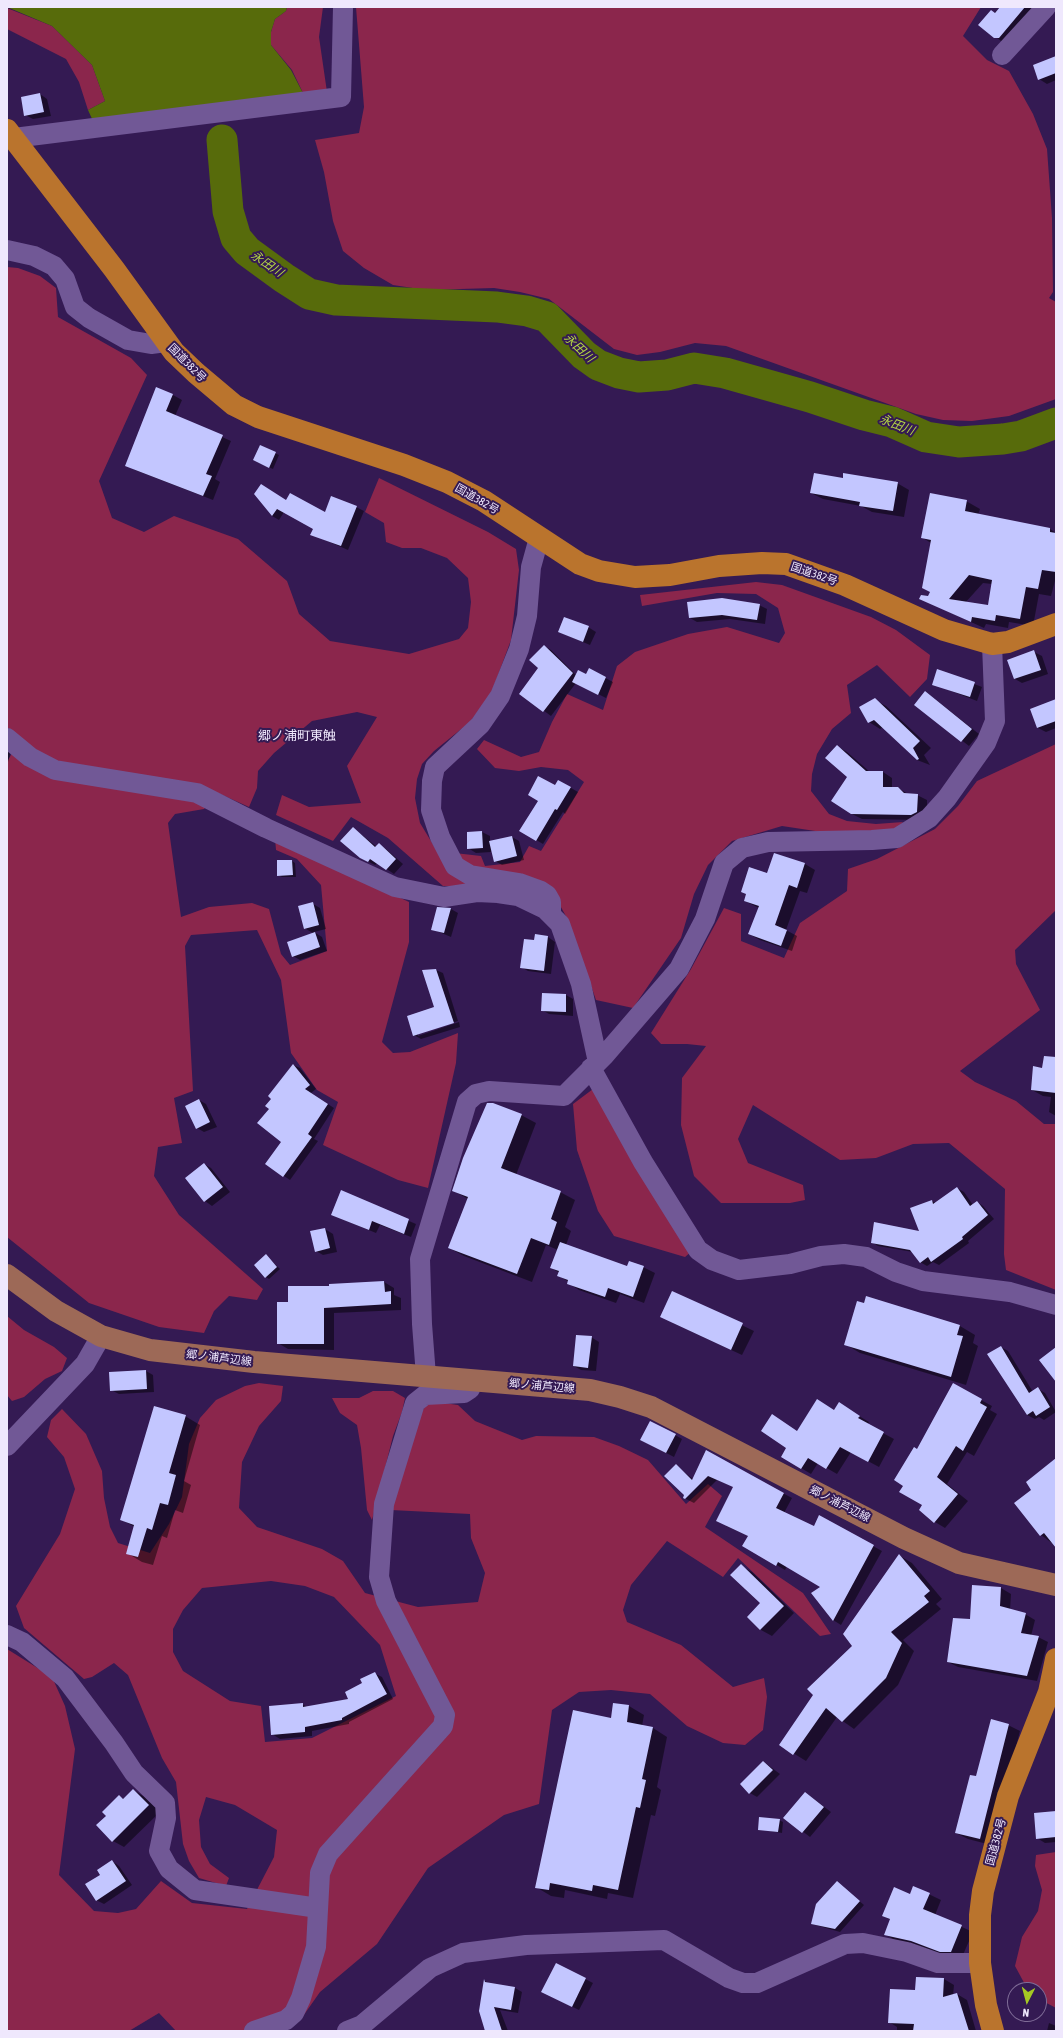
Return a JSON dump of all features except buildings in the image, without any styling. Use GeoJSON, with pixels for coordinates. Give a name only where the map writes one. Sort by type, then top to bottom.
{"type":"FeatureCollection","features":[{"type":"Feature","properties":{"kind":"highway","name":"国道382号"},"geometry":{"type":"LineString","coordinates":[[10,134],[114,269],[166,342],[196,373],[234,405],[258,417],[404,465],[447,482],[484,501],[580,564],[599,571],[635,577],[670,575],[719,566],[762,563],[786,564],[845,585],[944,630],[992,644],[1008,642],[1056,624]]}},
{"type":"Feature","properties":{"kind":"highway","name":"国道382号"},"geometry":{"type":"LineString","coordinates":[[993,2031],[986,2005],[980,1963],[980,1916],[983,1891],[1008,1796],[1049,1692],[1056,1659]]}},
{"type":"Feature","properties":{"kind":"main road","name":"郷ノ浦芦辺線"},"geometry":{"type":"LineString","coordinates":[[7,1275],[56,1311],[101,1336],[150,1350],[254,1362],[590,1390],[651,1407],[904,1538],[959,1563],[1056,1585]]}},
{"type":"Feature","properties":{"kind":"street"},"geometry":{"type":"LineString","coordinates":[[10,134],[341,97],[343,7]]}},
{"type":"Feature","properties":{"kind":"street"},"geometry":{"type":"LineString","coordinates":[[1002,55],[1046,7]]}},
{"type":"Feature","properties":{"kind":"street"},"geometry":{"type":"LineString","coordinates":[[7,250],[34,256],[54,266],[65,279],[75,307],[89,318],[128,340],[151,344],[166,342]]}},
{"type":"Feature","properties":{"kind":"street"},"geometry":{"type":"LineString","coordinates":[[539,538],[531,567],[527,616],[516,655],[500,696],[480,725],[435,768],[432,780],[431,810],[440,837],[455,866],[470,875],[519,882],[541,890],[548,895],[551,902],[551,915]]}},
{"type":"Feature","properties":{"kind":"street"},"geometry":{"type":"LineString","coordinates":[[426,1376],[422,1324],[420,1260],[467,1102],[476,1094],[489,1091],[564,1096],[595,1065],[679,969],[705,919],[724,863],[742,848],[768,842],[872,840],[897,838],[929,818],[947,798],[986,743],[995,721],[992,644]]}},
{"type":"Feature","properties":{"kind":"street"},"geometry":{"type":"LineString","coordinates":[[7,738],[30,756],[55,770],[198,794],[266,828],[395,887],[444,897],[477,892],[518,896],[545,909],[560,924],[582,984],[595,1065],[643,1162],[698,1250],[712,1260],[739,1270],[790,1264],[821,1256],[844,1254],[866,1257],[896,1272],[923,1280],[1010,1292],[1056,1305]]}},
{"type":"Feature","properties":{"kind":"street"},"geometry":{"type":"LineString","coordinates":[[7,1446],[85,1364],[101,1336]]}},
{"type":"Feature","properties":{"kind":"street"},"geometry":{"type":"LineString","coordinates":[[254,2031],[286,2020],[294,2013],[301,1998],[316,1947],[320,1873],[328,1854],[442,1726],[445,1715],[386,1602],[378,1577],[384,1504],[415,1403],[425,1395],[464,1393],[470,1389],[473,1381]]}},
{"type":"Feature","properties":{"kind":"street"},"geometry":{"type":"LineString","coordinates":[[7,1635],[22,1642],[65,1678],[114,1743],[134,1773],[165,1803],[166,1818],[159,1851],[169,1869],[195,1890],[318,1908]]}},
{"type":"Feature","properties":{"kind":"street"},"geometry":{"type":"LineString","coordinates":[[347,2031],[362,2025],[430,1968],[463,1953],[526,1945],[664,1940],[729,1978],[743,1983],[757,1983],[845,1944],[863,1943],[906,1952],[938,1963],[980,1963]]}},
{"type":"Feature","properties":{"kind":"shaded area"},"geometry":{"type":"Polygon","coordinates":[[[7,7],[287,7],[286,11],[275,19],[271,32],[271,45],[291,70],[304,95],[93,121],[88,110],[105,101],[92,65],[52,26],[7,7]]]}},
{"type":"Feature","properties":{"kind":"shaded area"},"geometry":{"type":"Polygon","coordinates":[[[287,7],[323,7],[319,37],[327,92],[304,95],[292,70],[271,45],[271,32],[275,19],[286,11],[287,7]]]}},
{"type":"Feature","properties":{"kind":"shaded area"},"geometry":{"type":"Polygon","coordinates":[[[356,7],[981,7],[963,36],[987,60],[1009,71],[1033,114],[1047,149],[1052,218],[1053,292],[1049,298],[1056,302],[1056,399],[1009,416],[972,421],[943,420],[916,414],[726,346],[695,343],[660,352],[637,355],[614,349],[549,299],[494,288],[426,290],[393,285],[364,268],[343,251],[333,221],[324,172],[315,140],[359,133],[364,107],[356,7]]]}},
{"type":"Feature","properties":{"kind":"shaded area"},"geometry":{"type":"Polygon","coordinates":[[[7,8],[52,26],[92,65],[105,101],[88,110],[79,82],[66,59],[7,29],[7,8]]]}},
{"type":"Feature","properties":{"kind":"shaded area"},"geometry":{"type":"Polygon","coordinates":[[[7,267],[18,268],[40,276],[56,288],[58,317],[131,358],[147,375],[99,481],[112,518],[144,532],[174,516],[238,539],[287,581],[299,614],[330,641],[409,654],[459,639],[468,628],[471,602],[468,578],[447,558],[421,548],[402,548],[386,542],[384,523],[365,512],[379,478],[488,532],[516,549],[519,570],[511,640],[491,694],[470,722],[434,751],[422,764],[417,779],[415,798],[420,823],[437,851],[481,856],[485,866],[520,862],[529,846],[541,851],[584,782],[568,770],[541,767],[519,771],[495,768],[477,749],[484,740],[521,757],[539,752],[552,722],[567,694],[603,710],[617,666],[635,652],[688,634],[727,627],[779,643],[785,633],[778,608],[756,594],[717,593],[642,606],[640,595],[756,582],[782,585],[871,617],[896,630],[930,655],[927,679],[910,697],[877,665],[847,685],[851,713],[832,729],[817,754],[812,774],[811,791],[829,814],[847,821],[876,824],[903,822],[896,830],[835,834],[782,826],[732,841],[708,865],[694,894],[681,938],[633,1008],[596,1000],[568,920],[550,887],[443,886],[388,838],[351,817],[333,841],[276,815],[282,795],[309,807],[361,803],[347,766],[377,717],[357,712],[312,721],[274,753],[258,771],[257,788],[249,807],[218,793],[204,809],[175,814],[168,823],[181,917],[209,907],[252,903],[269,909],[281,954],[290,965],[327,951],[321,885],[297,859],[276,850],[275,838],[409,902],[409,942],[382,1042],[393,1053],[410,1052],[458,1033],[456,1063],[428,1188],[398,1180],[323,1145],[338,1102],[317,1090],[291,1053],[281,980],[257,930],[191,935],[185,946],[193,1091],[174,1098],[182,1143],[158,1147],[154,1176],[179,1215],[263,1289],[257,1300],[229,1296],[214,1311],[204,1333],[159,1327],[89,1303],[7,1237],[7,762],[20,739],[7,727],[7,267]]]}},
{"type":"Feature","properties":{"kind":"shaded area"},"geometry":{"type":"Polygon","coordinates":[[[1056,744],[1056,910],[1015,950],[1016,964],[1040,1010],[960,1071],[975,1082],[1016,1101],[1044,1124],[1056,1124],[1056,1290],[1006,1270],[1004,1254],[1005,1189],[949,1143],[913,1144],[876,1158],[840,1160],[753,1105],[738,1139],[748,1163],[803,1185],[805,1200],[790,1203],[721,1203],[694,1176],[681,1125],[682,1078],[706,1046],[661,1044],[651,1033],[691,969],[724,908],[741,914],[741,941],[784,958],[800,923],[847,891],[848,869],[877,859],[935,829],[958,806],[977,781],[1056,744]]]}},
{"type":"Feature","properties":{"kind":"shaded area"},"geometry":{"type":"Polygon","coordinates":[[[593,1089],[692,1251],[685,1257],[614,1236],[598,1211],[577,1150],[573,1104],[593,1089]]]}},
{"type":"Feature","properties":{"kind":"shaded area"},"geometry":{"type":"Polygon","coordinates":[[[7,1316],[24,1330],[54,1347],[67,1358],[62,1371],[45,1379],[24,1397],[12,1401],[7,1395],[7,1316]]]}},
{"type":"Feature","properties":{"kind":"shaded area"},"geometry":{"type":"Polygon","coordinates":[[[259,1383],[283,1386],[281,1401],[259,1426],[242,1462],[239,1508],[257,1527],[322,1549],[343,1561],[365,1593],[418,1607],[478,1602],[485,1573],[471,1538],[470,1514],[391,1510],[417,1417],[430,1401],[458,1405],[475,1421],[522,1440],[536,1436],[594,1437],[619,1446],[648,1460],[686,1504],[708,1484],[722,1496],[705,1527],[803,1593],[831,1634],[820,1636],[738,1558],[723,1577],[667,1541],[631,1585],[623,1610],[627,1622],[681,1645],[733,1687],[764,1678],[767,1697],[763,1730],[745,1745],[723,1743],[687,1726],[650,1694],[611,1690],[579,1692],[552,1710],[539,1804],[504,1815],[428,1868],[377,1944],[320,1992],[301,2019],[271,2031],[176,2031],[159,2013],[129,2031],[7,2031],[7,1649],[52,1677],[65,1706],[75,1749],[59,1875],[94,1911],[118,1913],[136,1909],[161,1881],[192,1903],[247,1909],[274,1857],[277,1830],[235,1805],[206,1797],[199,1820],[201,1847],[210,1864],[229,1878],[226,1886],[199,1878],[189,1861],[183,1844],[176,1782],[162,1758],[128,1675],[114,1663],[92,1677],[84,1679],[24,1628],[16,1606],[60,1534],[75,1489],[64,1457],[47,1437],[51,1420],[62,1409],[86,1434],[102,1471],[104,1498],[110,1527],[118,1543],[150,1553],[169,1524],[182,1497],[189,1444],[200,1418],[216,1400],[245,1386],[259,1383]],[[271,1581],[202,1588],[183,1610],[173,1629],[173,1652],[183,1671],[230,1701],[261,1706],[265,1742],[312,1738],[396,1696],[380,1645],[334,1597],[305,1586],[271,1581]]]}},
{"type":"Feature","properties":{"kind":"shaded area"},"geometry":{"type":"Polygon","coordinates":[[[373,1391],[393,1391],[405,1398],[402,1412],[393,1436],[372,1520],[367,1510],[361,1448],[357,1425],[340,1413],[332,1398],[359,1398],[373,1391]]]}},
{"type":"Feature","properties":{"kind":"shaded area"},"geometry":{"type":"Polygon","coordinates":[[[1056,1852],[1056,2008],[1047,2003],[1047,1982],[1024,1982],[1015,1966],[1022,1937],[1038,1911],[1042,1890],[1035,1866],[1036,1855],[1056,1852]]]}},
{"type":"Feature","properties":{"kind":"waterway","name":"永田川"},"geometry":{"type":"LineString","coordinates":[[222,140],[228,211],[236,238],[247,251],[309,294],[336,300],[497,307],[527,311],[547,317],[584,355],[598,365],[619,373],[639,377],[667,375],[694,368],[725,373],[892,422],[926,437],[959,442],[1003,439],[1021,436],[1056,423]]}},
{"type":"Feature","properties":{"kind":"district","name":"郷ノ浦町東触"},"geometry":{"type":"Point","coordinates":[297,736]}}]}
